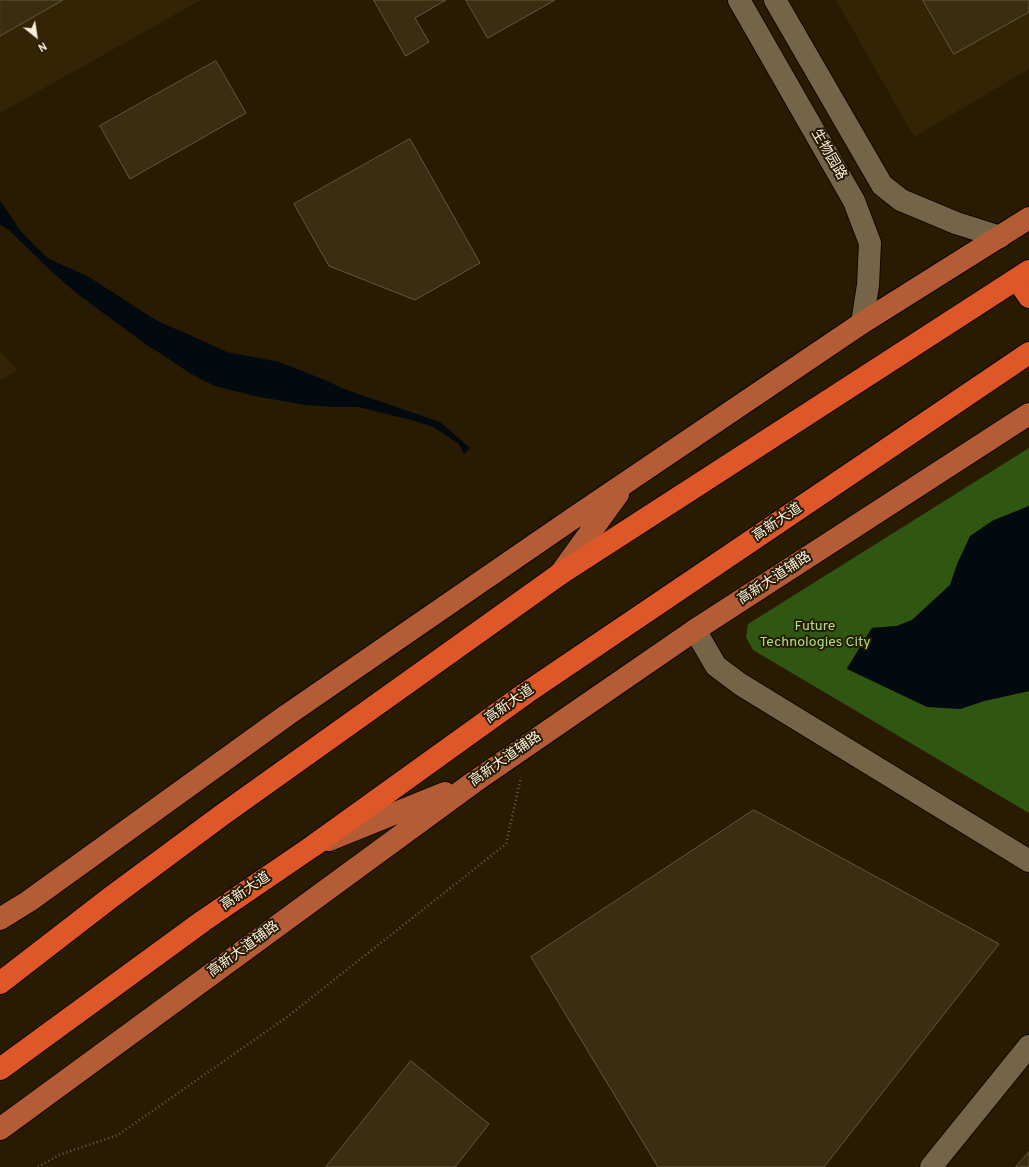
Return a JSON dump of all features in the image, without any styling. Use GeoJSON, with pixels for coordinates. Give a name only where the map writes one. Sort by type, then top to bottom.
{"type":"FeatureCollection","features":[{"type":"Feature","properties":{"kind":"highway"},"geometry":{"type":"LineString","coordinates":[[0,983],[110,898],[222,815],[560,574],[1023,275],[1029,297]]}},
{"type":"Feature","properties":{"kind":"highway","name":"高新大道"},"geometry":{"type":"LineString","coordinates":[[0,1070],[203,921],[313,846],[526,693],[1029,353]]}},
{"type":"Feature","properties":{"kind":"highway"},"geometry":{"type":"LineString","coordinates":[[0,967],[222,815]]}},
{"type":"Feature","properties":{"kind":"main road"},"geometry":{"type":"LineString","coordinates":[[0,919],[29,901],[293,711],[627,481],[862,323],[1029,218]]}},
{"type":"Feature","properties":{"kind":"main road","name":"高新大道辅路"},"geometry":{"type":"LineString","coordinates":[[0,1129],[474,782],[695,630],[1029,414]]}},
{"type":"Feature","properties":{"kind":"main road"},"geometry":{"type":"LineString","coordinates":[[560,574],[627,481]]}},
{"type":"Feature","properties":{"kind":"main road"},"geometry":{"type":"LineString","coordinates":[[313,846],[474,782]]}},
{"type":"Feature","properties":{"kind":"street","name":"生物园路"},"geometry":{"type":"LineString","coordinates":[[739,0],[854,201],[870,243],[868,285],[862,323]]}},
{"type":"Feature","properties":{"kind":"street"},"geometry":{"type":"LineString","coordinates":[[775,0],[882,185],[901,200],[956,223],[1000,237]]}},
{"type":"Feature","properties":{"kind":"street"},"geometry":{"type":"LineString","coordinates":[[695,630],[716,666],[740,684],[1029,861]]}},
{"type":"Feature","properties":{"kind":"street"},"geometry":{"type":"LineString","coordinates":[[931,1167],[1029,1046]]}},
{"type":"Feature","properties":{"kind":"path"},"geometry":{"type":"LineString","coordinates":[[38,1167],[59,1155],[118,1135],[287,1017],[506,844],[528,745]]}},
{"type":"Feature","properties":{"kind":"shaded area"},"geometry":{"type":"Polygon","coordinates":[[[0,0],[201,0],[0,113],[0,0]]]}},
{"type":"Feature","properties":{"kind":"shaded area"},"geometry":{"type":"Polygon","coordinates":[[[836,0],[1029,0],[1029,69],[914,137],[836,0]]]}},
{"type":"Feature","properties":{"kind":"shaded area"},"geometry":{"type":"Polygon","coordinates":[[[0,200],[19,229],[49,259],[89,277],[164,324],[227,352],[279,362],[344,389],[440,422],[470,448],[464,454],[458,443],[433,427],[415,421],[358,407],[306,405],[254,396],[215,386],[191,374],[147,345],[76,293],[9,230],[0,225],[0,200]]]}},
{"type":"Feature","properties":{"kind":"shaded area"},"geometry":{"type":"Polygon","coordinates":[[[0,351],[18,370],[0,380],[0,351]]]}},
{"type":"Feature","properties":{"kind":"shaded area"},"geometry":{"type":"Polygon","coordinates":[[[1029,506],[1029,691],[984,701],[960,709],[927,707],[847,669],[872,628],[897,626],[912,620],[950,585],[958,562],[970,536],[992,521],[1029,506]]]}},
{"type":"Feature","properties":{"kind":"green space","name":"Future Technologies City"},"geometry":{"type":"Polygon","coordinates":[[[1029,448],[1029,506],[992,521],[958,562],[950,585],[912,620],[897,626],[872,628],[847,668],[868,678],[960,709],[984,701],[1029,691],[1029,813],[753,650],[746,637],[748,624],[1029,448]]]}},
{"type":"Feature","properties":{"kind":"building"},"geometry":{"type":"Polygon","coordinates":[[[0,0],[63,0],[0,36],[0,0]]]}},
{"type":"Feature","properties":{"kind":"building"},"geometry":{"type":"Polygon","coordinates":[[[374,0],[446,0],[415,18],[429,42],[406,56],[374,0]]]}},
{"type":"Feature","properties":{"kind":"building"},"geometry":{"type":"Polygon","coordinates":[[[466,0],[555,0],[488,38],[466,0]]]}},
{"type":"Feature","properties":{"kind":"building"},"geometry":{"type":"Polygon","coordinates":[[[923,0],[1029,0],[1029,12],[954,54],[923,0]]]}},
{"type":"Feature","properties":{"kind":"building"},"geometry":{"type":"Polygon","coordinates":[[[216,61],[246,113],[130,179],[100,126],[216,61]]]}},
{"type":"Feature","properties":{"kind":"building"},"geometry":{"type":"Polygon","coordinates":[[[410,139],[480,263],[415,300],[329,266],[294,204],[410,139]]]}},
{"type":"Feature","properties":{"kind":"building"},"geometry":{"type":"Polygon","coordinates":[[[754,810],[999,944],[824,1167],[658,1167],[531,957],[754,810]]]}},
{"type":"Feature","properties":{"kind":"building"},"geometry":{"type":"Polygon","coordinates":[[[411,1061],[489,1124],[455,1167],[326,1167],[411,1061]]]}},
{"type":"Feature","properties":{"kind":"building"},"geometry":{"type":"Polygon","coordinates":[[[1029,1152],[1029,1167],[1016,1167],[1029,1152]]]}}]}
